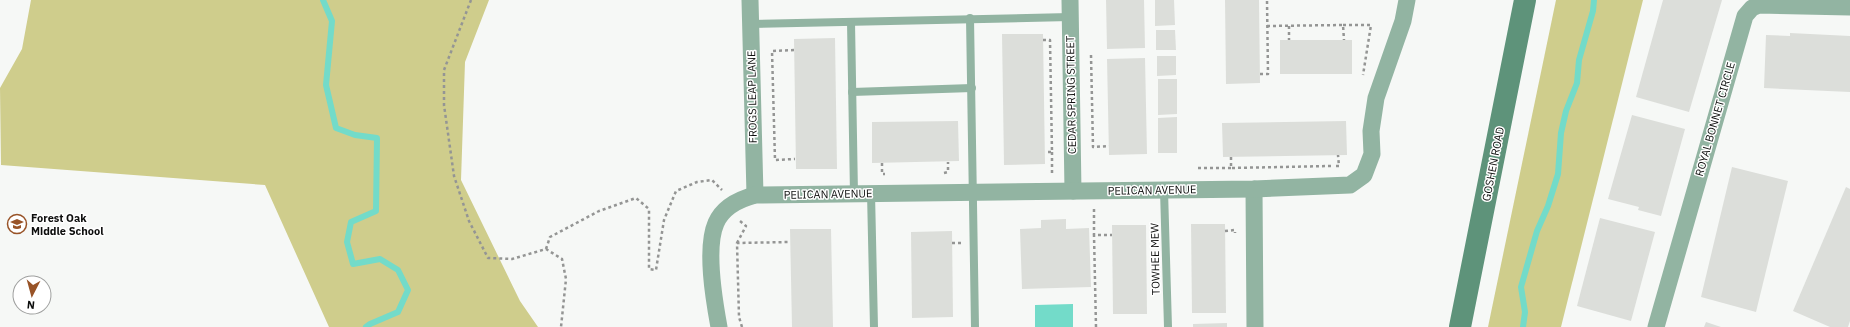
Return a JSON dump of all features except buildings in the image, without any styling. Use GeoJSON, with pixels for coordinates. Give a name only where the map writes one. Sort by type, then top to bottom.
{"type":"FeatureCollection","features":[{"type":"Feature","properties":{"kind":"street","name":"FROGS LEAP LANE"},"geometry":{"type":"LineString","coordinates":[[750,0],[755,195]]}},
{"type":"Feature","properties":{"kind":"street","name":"CEDAR SPRING STREET"},"geometry":{"type":"LineString","coordinates":[[1070,0],[1072,191]]}},
{"type":"Feature","properties":{"kind":"street","name":"PELICAN AVENUE"},"geometry":{"type":"LineString","coordinates":[[719,327],[713,293],[711,250],[716,222],[739,199],[755,195],[1254,189],[1350,185],[1364,175],[1372,154],[1371,131],[1376,98],[1403,21],[1407,0]]}},
{"type":"Feature","properties":{"kind":"street","name":"GOSHEN ROAD"},"geometry":{"type":"LineString","coordinates":[[1460,327],[1525,0]]}},
{"type":"Feature","properties":{"kind":"street","name":"ROYAL BONNET CIRCLE"},"geometry":{"type":"LineString","coordinates":[[1656,327],[1745,16],[1752,8],[1759,5],[1850,7]]}},
{"type":"Feature","properties":{"kind":"street"},"geometry":{"type":"LineString","coordinates":[[1254,189],[1255,327]]}},
{"type":"Feature","properties":{"kind":"lane"},"geometry":{"type":"LineString","coordinates":[[750,24],[970,18],[1070,18]]}},
{"type":"Feature","properties":{"kind":"lane"},"geometry":{"type":"LineString","coordinates":[[970,18],[975,327]]}},
{"type":"Feature","properties":{"kind":"lane"},"geometry":{"type":"LineString","coordinates":[[851,22],[854,194]]}},
{"type":"Feature","properties":{"kind":"lane"},"geometry":{"type":"LineString","coordinates":[[852,92],[972,88]]}},
{"type":"Feature","properties":{"kind":"lane","name":"TOWHEE MEW"},"geometry":{"type":"LineString","coordinates":[[1164,190],[1168,327]]}},
{"type":"Feature","properties":{"kind":"lane"},"geometry":{"type":"LineString","coordinates":[[871,193],[874,327]]}},
{"type":"Feature","properties":{"kind":"path"},"geometry":{"type":"LineString","coordinates":[[471,0],[444,70],[444,105],[454,176],[470,221],[488,258],[512,258],[546,249],[562,259],[566,279],[561,327]]}},
{"type":"Feature","properties":{"kind":"path"},"geometry":{"type":"LineString","coordinates":[[1260,74],[1268,74],[1267,0]]}},
{"type":"Feature","properties":{"kind":"path"},"geometry":{"type":"LineString","coordinates":[[1343,25],[1344,40]]}},
{"type":"Feature","properties":{"kind":"path"},"geometry":{"type":"LineString","coordinates":[[1267,26],[1371,25],[1363,77]]}},
{"type":"Feature","properties":{"kind":"path"},"geometry":{"type":"LineString","coordinates":[[1289,26],[1289,40]]}},
{"type":"Feature","properties":{"kind":"path"},"geometry":{"type":"LineString","coordinates":[[1043,40],[1050,40],[1052,144],[1052,152],[1045,152]]}},
{"type":"Feature","properties":{"kind":"path"},"geometry":{"type":"LineString","coordinates":[[794,50],[772,51],[774,160],[796,159]]}},
{"type":"Feature","properties":{"kind":"path"},"geometry":{"type":"LineString","coordinates":[[1091,54],[1093,147],[1109,146]]}},
{"type":"Feature","properties":{"kind":"path"},"geometry":{"type":"LineString","coordinates":[[1198,168],[1339,166],[1338,155]]}},
{"type":"Feature","properties":{"kind":"path"},"geometry":{"type":"LineString","coordinates":[[1231,157],[1231,168]]}},
{"type":"Feature","properties":{"kind":"path"},"geometry":{"type":"LineString","coordinates":[[882,162],[882,174],[890,174]]}},
{"type":"Feature","properties":{"kind":"path"},"geometry":{"type":"LineString","coordinates":[[941,173],[948,172],[948,162]]}},
{"type":"Feature","properties":{"kind":"path"},"geometry":{"type":"LineString","coordinates":[[546,249],[550,237],[599,211],[636,198],[649,209],[649,269],[656,270],[664,220],[676,192],[697,182],[712,180],[721,189]]}},
{"type":"Feature","properties":{"kind":"path"},"geometry":{"type":"LineString","coordinates":[[1093,191],[1096,327]]}},
{"type":"Feature","properties":{"kind":"path"},"geometry":{"type":"LineString","coordinates":[[1094,235],[1112,235]]}},
{"type":"Feature","properties":{"kind":"path"},"geometry":{"type":"LineString","coordinates":[[742,327],[739,317],[737,243],[790,242]]}},
{"type":"Feature","properties":{"kind":"shaded area"},"geometry":{"type":"Polygon","coordinates":[[[31,0],[489,0],[465,62],[461,180],[520,301],[538,327],[329,327],[265,185],[1,165],[0,88],[22,49],[31,0]]]}},
{"type":"Feature","properties":{"kind":"shaded area"},"geometry":{"type":"Polygon","coordinates":[[[1556,0],[1643,0],[1561,327],[1488,327],[1556,0]]]}},
{"type":"Feature","properties":{"kind":"shaded area"},"geometry":{"type":"Polygon","coordinates":[[[1073,304],[1073,327],[1035,327],[1035,305],[1073,304]]]}},
{"type":"Feature","properties":{"kind":"waterway"},"geometry":{"type":"LineString","coordinates":[[323,0],[332,21],[326,85],[336,128],[355,135],[377,138],[376,211],[351,222],[347,242],[353,264],[380,259],[398,270],[408,290],[398,312],[366,327]]}},
{"type":"Feature","properties":{"kind":"waterway"},"geometry":{"type":"LineString","coordinates":[[1523,327],[1525,312],[1521,287],[1537,231],[1548,206],[1558,174],[1561,133],[1566,111],[1577,83],[1579,60],[1593,11],[1594,0]]}},
{"type":"Feature","properties":{"kind":"place","name":"Forest Oak Middle School"},"geometry":{"type":"Point","coordinates":[17,224]}}]}
